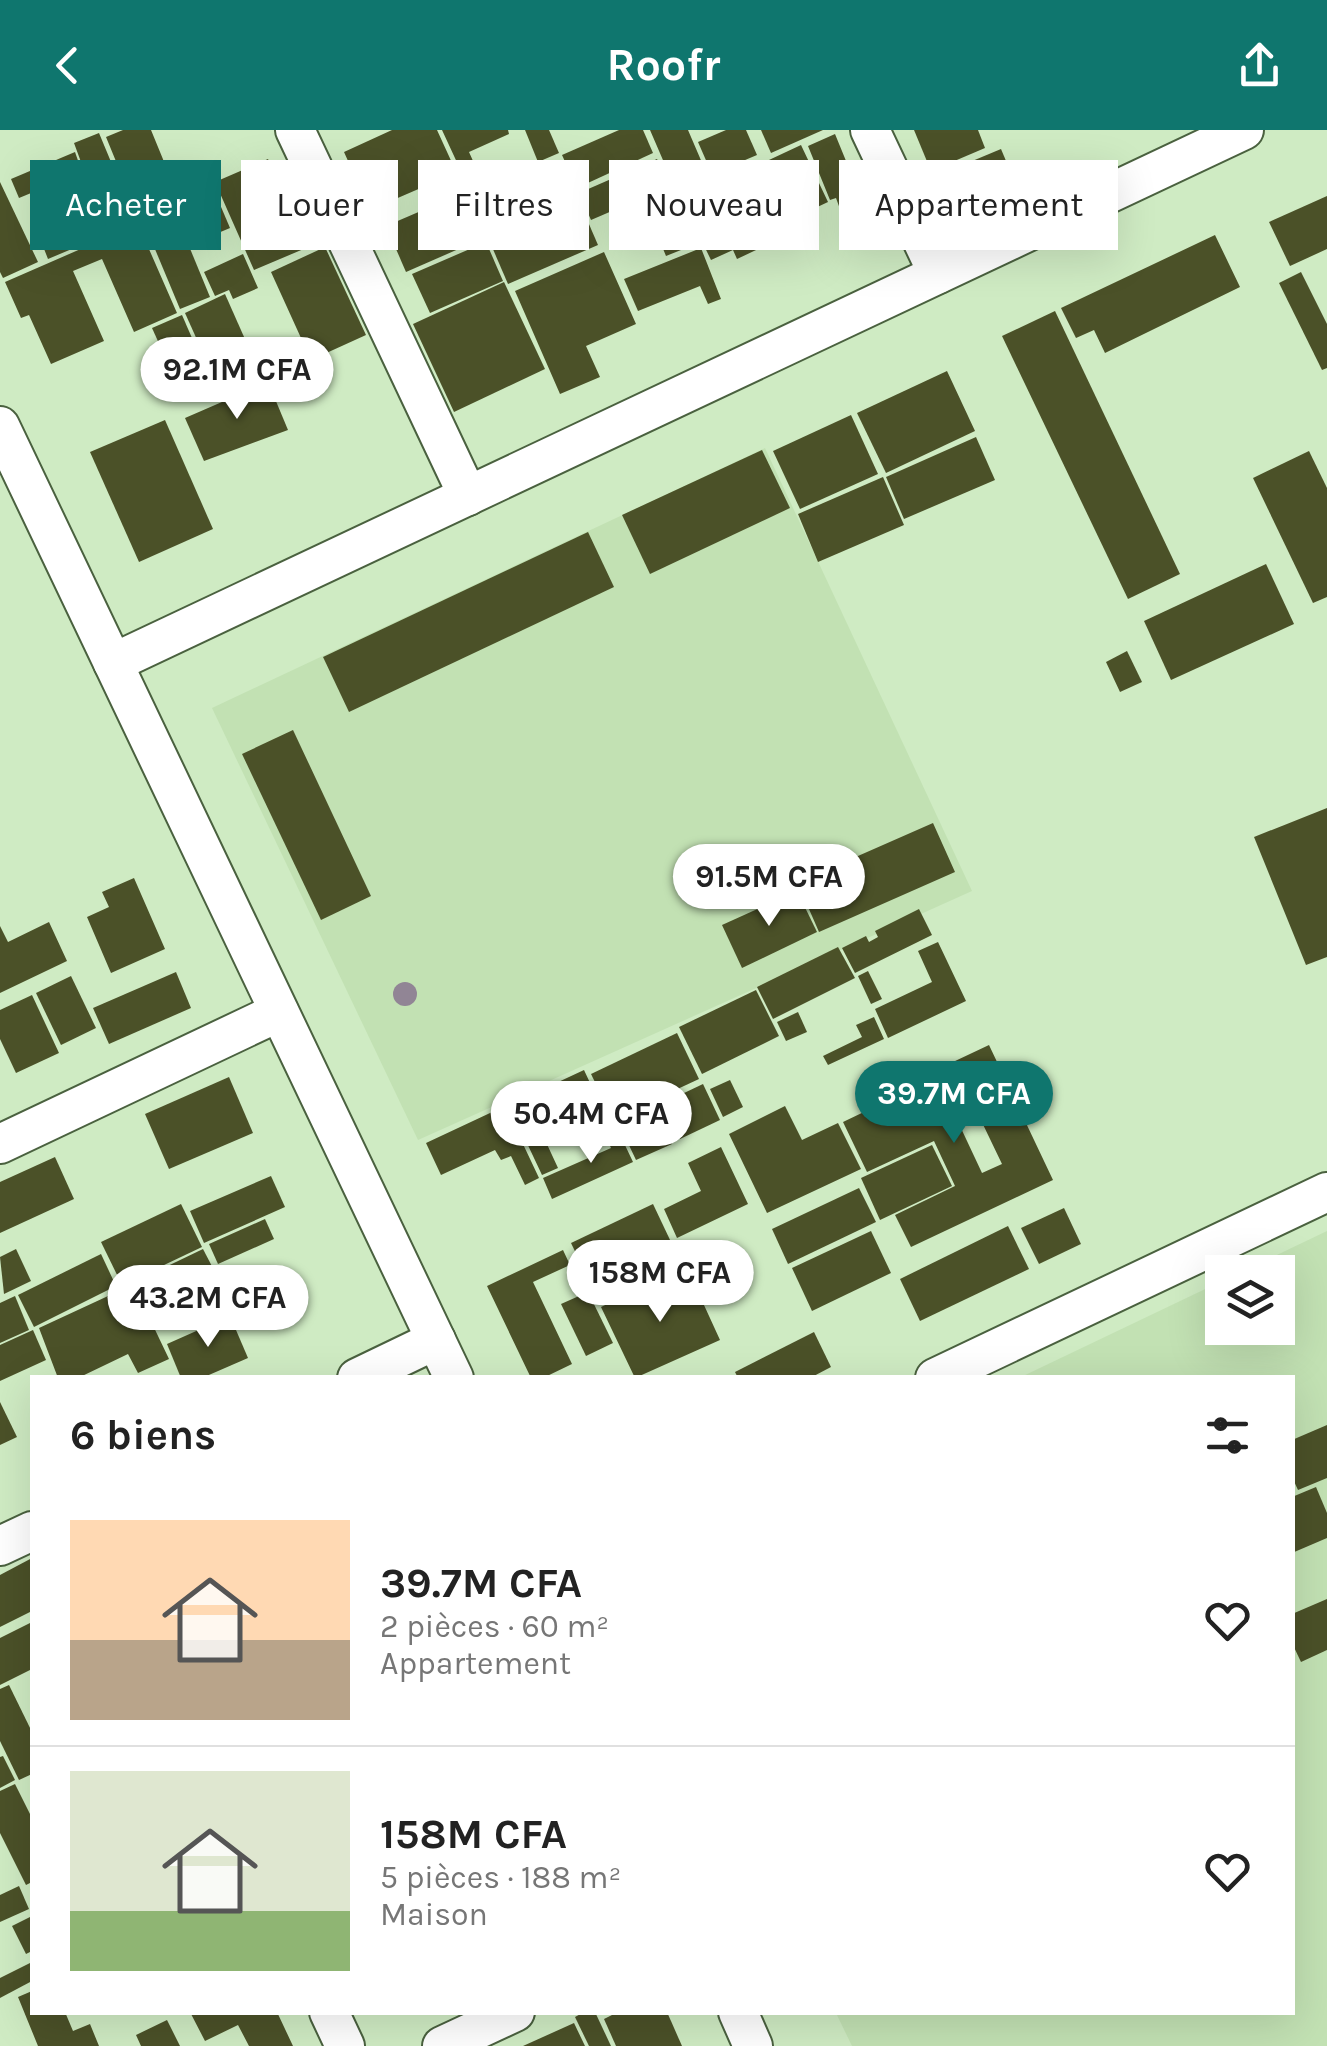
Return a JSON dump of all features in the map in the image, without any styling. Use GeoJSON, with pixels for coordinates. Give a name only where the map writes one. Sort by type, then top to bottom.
{"type":"FeatureCollection","features":[{"type":"Feature","properties":{"kind":"street"},"geometry":{"type":"LineString","coordinates":[[870,130],[938,274]]}},
{"type":"Feature","properties":{"kind":"street"},"geometry":{"type":"LineString","coordinates":[[113,664],[1244,130]]}},
{"type":"Feature","properties":{"kind":"street"},"geometry":{"type":"LineString","coordinates":[[301,132],[468,496]]}},
{"type":"Feature","properties":{"kind":"street"},"geometry":{"type":"LineString","coordinates":[[0,426],[453,1375]]}},
{"type":"Feature","properties":{"kind":"street"},"geometry":{"type":"LineString","coordinates":[[0,1144],[279,1012]]}},
{"type":"Feature","properties":{"kind":"street"},"geometry":{"type":"LineString","coordinates":[[941,1375],[1327,1192]]}},
{"type":"Feature","properties":{"kind":"street"},"geometry":{"type":"LineString","coordinates":[[363,1375],[436,1340]]}},
{"type":"Feature","properties":{"kind":"street"},"geometry":{"type":"LineString","coordinates":[[0,1546],[30,1532]]}},
{"type":"Feature","properties":{"kind":"street"},"geometry":{"type":"LineString","coordinates":[[331,2015],[346,2046]]}},
{"type":"Feature","properties":{"kind":"street"},"geometry":{"type":"LineString","coordinates":[[442,2046],[509,2015]]}},
{"type":"Feature","properties":{"kind":"street"},"geometry":{"type":"LineString","coordinates":[[739,2015],[753,2046]]}},
{"type":"Feature","properties":{"kind":"shaded area"},"geometry":{"type":"Polygon","coordinates":[[[765,448],[972,891],[418,1140],[212,708],[765,448]]]}},
{"type":"Feature","properties":{"kind":"shaded area"},"geometry":{"type":"Polygon","coordinates":[[[1327,1231],[1327,2046],[852,2046],[837,2015],[1295,2015],[1295,1375],[1025,1375],[1205,1289],[1205,1345],[1295,1345],[1295,1255],[1277,1255],[1327,1231]]]}},
{"type":"Feature","properties":{"kind":"building"},"geometry":{"type":"Polygon","coordinates":[[[123,130],[151,130],[163,160],[115,160],[106,137],[123,130]]]}},
{"type":"Feature","properties":{"kind":"building"},"geometry":{"type":"Polygon","coordinates":[[[392,130],[437,130],[451,160],[418,160],[418,189],[398,198],[398,160],[348,160],[344,152],[392,130]]]}},
{"type":"Feature","properties":{"kind":"building"},"geometry":{"type":"Polygon","coordinates":[[[442,130],[508,130],[509,134],[469,152],[473,160],[456,160],[442,130]]]}},
{"type":"Feature","properties":{"kind":"building"},"geometry":{"type":"Polygon","coordinates":[[[525,130],[549,130],[559,153],[537,160],[525,130]]]}},
{"type":"Feature","properties":{"kind":"building"},"geometry":{"type":"Polygon","coordinates":[[[619,130],[643,130],[653,153],[638,160],[609,160],[609,173],[589,182],[589,160],[564,160],[562,155],[619,130]]]}},
{"type":"Feature","properties":{"kind":"building"},"geometry":{"type":"Polygon","coordinates":[[[650,130],[688,130],[701,160],[663,160],[650,130]]]}},
{"type":"Feature","properties":{"kind":"building"},"geometry":{"type":"Polygon","coordinates":[[[726,130],[746,130],[757,155],[745,160],[706,160],[698,142],[726,130]]]}},
{"type":"Feature","properties":{"kind":"building"},"geometry":{"type":"Polygon","coordinates":[[[761,130],[823,130],[771,153],[761,130]]]}},
{"type":"Feature","properties":{"kind":"building"},"geometry":{"type":"Polygon","coordinates":[[[914,130],[978,130],[985,148],[957,160],[926,160],[914,130]]]}},
{"type":"Feature","properties":{"kind":"building"},"geometry":{"type":"Polygon","coordinates":[[[99,133],[110,160],[80,160],[74,143],[99,133]]]}},
{"type":"Feature","properties":{"kind":"building"},"geometry":{"type":"Polygon","coordinates":[[[835,134],[846,160],[839,160],[839,206],[836,198],[830,200],[819,173],[819,160],[814,160],[808,146],[835,134]]]}},
{"type":"Feature","properties":{"kind":"building"},"geometry":{"type":"Polygon","coordinates":[[[801,145],[808,160],[769,160],[801,145]]]}},
{"type":"Feature","properties":{"kind":"building"},"geometry":{"type":"Polygon","coordinates":[[[1001,149],[1006,160],[975,160],[1001,149]]]}},
{"type":"Feature","properties":{"kind":"building"},"geometry":{"type":"Polygon","coordinates":[[[75,152],[78,160],[56,160],[75,152]]]}},
{"type":"Feature","properties":{"kind":"building"},"geometry":{"type":"Polygon","coordinates":[[[30,171],[30,193],[19,198],[11,179],[30,171]]]}},
{"type":"Feature","properties":{"kind":"building"},"geometry":{"type":"Polygon","coordinates":[[[241,171],[241,241],[221,196],[221,179],[241,171]]]}},
{"type":"Feature","properties":{"kind":"building"},"geometry":{"type":"Polygon","coordinates":[[[609,180],[609,212],[591,220],[589,216],[589,189],[609,180]]]}},
{"type":"Feature","properties":{"kind":"building"},"geometry":{"type":"Polygon","coordinates":[[[0,182],[38,262],[3,278],[0,182]]]}},
{"type":"Feature","properties":{"kind":"building"},"geometry":{"type":"Polygon","coordinates":[[[819,183],[828,202],[819,206],[819,183]]]}},
{"type":"Feature","properties":{"kind":"building"},"geometry":{"type":"Polygon","coordinates":[[[1327,196],[1327,249],[1290,266],[1269,222],[1327,196]]]}},
{"type":"Feature","properties":{"kind":"building"},"geometry":{"type":"Polygon","coordinates":[[[221,207],[230,228],[221,232],[221,207]]]}},
{"type":"Feature","properties":{"kind":"building"},"geometry":{"type":"Polygon","coordinates":[[[418,212],[418,250],[456,250],[406,272],[396,250],[398,221],[418,212]]]}},
{"type":"Feature","properties":{"kind":"building"},"geometry":{"type":"Polygon","coordinates":[[[589,224],[598,245],[589,249],[589,224]]]}},
{"type":"Feature","properties":{"kind":"building"},"geometry":{"type":"Polygon","coordinates":[[[1215,235],[1240,287],[1105,353],[1094,330],[1076,338],[1061,308],[1215,235]]]}},
{"type":"Feature","properties":{"kind":"building"},"geometry":{"type":"Polygon","coordinates":[[[44,250],[69,250],[48,259],[44,250]]]}},
{"type":"Feature","properties":{"kind":"building"},"geometry":{"type":"Polygon","coordinates":[[[78,250],[149,250],[177,313],[134,332],[102,259],[73,271],[104,341],[51,364],[29,315],[21,318],[5,282],[78,250]]]}},
{"type":"Feature","properties":{"kind":"building"},"geometry":{"type":"Polygon","coordinates":[[[155,250],[191,250],[210,297],[180,309],[155,250]]]}},
{"type":"Feature","properties":{"kind":"building"},"geometry":{"type":"Polygon","coordinates":[[[245,250],[301,250],[254,270],[245,250]]]}},
{"type":"Feature","properties":{"kind":"building"},"geometry":{"type":"Polygon","coordinates":[[[326,250],[366,335],[311,360],[271,272],[326,250]]]}},
{"type":"Feature","properties":{"kind":"building"},"geometry":{"type":"Polygon","coordinates":[[[468,250],[489,250],[503,281],[430,313],[412,274],[468,250]]]}},
{"type":"Feature","properties":{"kind":"building"},"geometry":{"type":"Polygon","coordinates":[[[493,250],[586,250],[508,284],[493,250]]]}},
{"type":"Feature","properties":{"kind":"building"},"geometry":{"type":"Polygon","coordinates":[[[702,250],[721,299],[708,304],[700,286],[638,311],[624,279],[702,250]]]}},
{"type":"Feature","properties":{"kind":"building"},"geometry":{"type":"Polygon","coordinates":[[[706,250],[733,250],[711,260],[706,250]]]}},
{"type":"Feature","properties":{"kind":"building"},"geometry":{"type":"Polygon","coordinates":[[[733,250],[756,250],[737,259],[733,250]]]}},
{"type":"Feature","properties":{"kind":"building"},"geometry":{"type":"Polygon","coordinates":[[[604,252],[636,324],[586,346],[600,377],[560,394],[515,291],[604,252]]]}},
{"type":"Feature","properties":{"kind":"building"},"geometry":{"type":"Polygon","coordinates":[[[243,254],[258,288],[233,299],[229,290],[215,296],[204,272],[243,254]]]}},
{"type":"Feature","properties":{"kind":"building"},"geometry":{"type":"Polygon","coordinates":[[[1301,272],[1327,324],[1327,368],[1322,370],[1279,283],[1301,272]]]}},
{"type":"Feature","properties":{"kind":"building"},"geometry":{"type":"Polygon","coordinates":[[[504,282],[545,369],[454,412],[413,324],[504,282]]]}},
{"type":"Feature","properties":{"kind":"building"},"geometry":{"type":"Polygon","coordinates":[[[225,294],[260,373],[220,391],[185,313],[225,294]]]}},
{"type":"Feature","properties":{"kind":"building"},"geometry":{"type":"Polygon","coordinates":[[[1055,311],[1180,574],[1128,599],[1002,336],[1055,311]]]}},
{"type":"Feature","properties":{"kind":"building"},"geometry":{"type":"Polygon","coordinates":[[[182,315],[205,368],[176,381],[152,328],[182,315]]]}},
{"type":"Feature","properties":{"kind":"building"},"geometry":{"type":"Polygon","coordinates":[[[280,344],[288,361],[266,371],[258,354],[280,344]]]}},
{"type":"Feature","properties":{"kind":"building"},"geometry":{"type":"Polygon","coordinates":[[[947,371],[975,431],[886,473],[857,413],[947,371]]]}},
{"type":"Feature","properties":{"kind":"building"},"geometry":{"type":"Polygon","coordinates":[[[268,382],[288,430],[204,461],[185,418],[268,382]]]}},
{"type":"Feature","properties":{"kind":"building"},"geometry":{"type":"Polygon","coordinates":[[[851,415],[878,474],[800,509],[773,451],[851,415]]]}},
{"type":"Feature","properties":{"kind":"building"},"geometry":{"type":"Polygon","coordinates":[[[165,420],[213,529],[139,562],[90,452],[165,420]]]}},
{"type":"Feature","properties":{"kind":"building"},"geometry":{"type":"Polygon","coordinates":[[[976,437],[995,480],[904,519],[886,477],[976,437]]]}},
{"type":"Feature","properties":{"kind":"building"},"geometry":{"type":"Polygon","coordinates":[[[762,450],[790,508],[650,574],[622,515],[762,450]]]}},
{"type":"Feature","properties":{"kind":"building"},"geometry":{"type":"Polygon","coordinates":[[[1309,451],[1327,488],[1327,597],[1313,603],[1253,478],[1309,451]]]}},
{"type":"Feature","properties":{"kind":"building"},"geometry":{"type":"Polygon","coordinates":[[[883,477],[904,525],[818,562],[798,514],[883,477]]]}},
{"type":"Feature","properties":{"kind":"building"},"geometry":{"type":"Polygon","coordinates":[[[588,532],[614,587],[349,712],[323,657],[588,532]]]}},
{"type":"Feature","properties":{"kind":"building"},"geometry":{"type":"Polygon","coordinates":[[[1266,564],[1294,624],[1171,680],[1144,621],[1266,564]]]}},
{"type":"Feature","properties":{"kind":"building"},"geometry":{"type":"Polygon","coordinates":[[[1127,651],[1142,682],[1120,692],[1106,662],[1127,651]]]}},
{"type":"Feature","properties":{"kind":"building"},"geometry":{"type":"Polygon","coordinates":[[[293,730],[371,896],[321,920],[242,754],[293,730]]]}},
{"type":"Feature","properties":{"kind":"building"},"geometry":{"type":"Polygon","coordinates":[[[1327,808],[1327,957],[1306,965],[1254,837],[1327,808]]]}},
{"type":"Feature","properties":{"kind":"building"},"geometry":{"type":"Polygon","coordinates":[[[933,823],[955,872],[819,932],[788,861],[808,853],[817,874],[933,823]]]}},
{"type":"Feature","properties":{"kind":"building"},"geometry":{"type":"Polygon","coordinates":[[[134,878],[165,949],[111,973],[87,917],[109,907],[102,892],[134,878]]]}},
{"type":"Feature","properties":{"kind":"building"},"geometry":{"type":"Polygon","coordinates":[[[797,891],[817,932],[742,968],[722,925],[797,891]]]}},
{"type":"Feature","properties":{"kind":"building"},"geometry":{"type":"Polygon","coordinates":[[[919,909],[932,935],[855,973],[842,948],[866,936],[869,942],[878,937],[875,931],[919,909]]]}},
{"type":"Feature","properties":{"kind":"building"},"geometry":{"type":"Polygon","coordinates":[[[49,922],[67,961],[0,993],[0,926],[8,942],[49,922]]]}},
{"type":"Feature","properties":{"kind":"building"},"geometry":{"type":"Polygon","coordinates":[[[938,942],[966,1001],[888,1038],[875,1009],[932,982],[918,951],[938,942]]]}},
{"type":"Feature","properties":{"kind":"building"},"geometry":{"type":"Polygon","coordinates":[[[838,947],[855,978],[773,1019],[757,987],[838,947]]]}},
{"type":"Feature","properties":{"kind":"building"},"geometry":{"type":"Polygon","coordinates":[[[868,971],[882,999],[871,1004],[858,976],[868,971]]]}},
{"type":"Feature","properties":{"kind":"building"},"geometry":{"type":"Polygon","coordinates":[[[176,972],[191,1008],[109,1044],[93,1008],[176,972]]]}},
{"type":"Feature","properties":{"kind":"building"},"geometry":{"type":"Polygon","coordinates":[[[71,976],[96,1028],[61,1045],[36,993],[71,976]]]}},
{"type":"Feature","properties":{"kind":"building"},"geometry":{"type":"Polygon","coordinates":[[[756,990],[779,1036],[702,1074],[679,1027],[756,990]]]}},
{"type":"Feature","properties":{"kind":"building"},"geometry":{"type":"Polygon","coordinates":[[[32,995],[59,1053],[16,1073],[0,1039],[0,1010],[32,995]]]}},
{"type":"Feature","properties":{"kind":"building"},"geometry":{"type":"Polygon","coordinates":[[[798,1012],[807,1032],[786,1041],[777,1022],[798,1012]]]}},
{"type":"Feature","properties":{"kind":"building"},"geometry":{"type":"Polygon","coordinates":[[[874,1017],[884,1039],[828,1065],[823,1056],[862,1037],[856,1025],[874,1017]]]}},
{"type":"Feature","properties":{"kind":"building"},"geometry":{"type":"Polygon","coordinates":[[[677,1033],[699,1079],[613,1119],[591,1074],[677,1033]]]}},
{"type":"Feature","properties":{"kind":"building"},"geometry":{"type":"Polygon","coordinates":[[[989,1045],[1053,1180],[911,1247],[895,1215],[955,1186],[934,1141],[867,1172],[843,1122],[937,1077],[982,1173],[1002,1164],[953,1062],[989,1045]]]}},
{"type":"Feature","properties":{"kind":"building"},"geometry":{"type":"Polygon","coordinates":[[[584,1070],[598,1100],[539,1127],[558,1168],[542,1175],[509,1105],[584,1070]]]}},
{"type":"Feature","properties":{"kind":"building"},"geometry":{"type":"Polygon","coordinates":[[[229,1077],[253,1133],[169,1169],[145,1114],[229,1077]]]}},
{"type":"Feature","properties":{"kind":"building"},"geometry":{"type":"Polygon","coordinates":[[[730,1080],[743,1107],[723,1117],[710,1089],[730,1080]]]}},
{"type":"Feature","properties":{"kind":"building"},"geometry":{"type":"Polygon","coordinates":[[[703,1084],[720,1120],[680,1139],[663,1103],[703,1084]]]}},
{"type":"Feature","properties":{"kind":"building"},"geometry":{"type":"Polygon","coordinates":[[[505,1106],[539,1178],[525,1185],[511,1156],[501,1160],[495,1150],[441,1175],[426,1143],[505,1106]]]}},
{"type":"Feature","properties":{"kind":"building"},"geometry":{"type":"Polygon","coordinates":[[[785,1106],[802,1140],[838,1123],[861,1169],[767,1213],[729,1134],[785,1106]]]}},
{"type":"Feature","properties":{"kind":"building"},"geometry":{"type":"Polygon","coordinates":[[[633,1116],[641,1132],[662,1123],[672,1144],[636,1160],[618,1122],[633,1116]]]}},
{"type":"Feature","properties":{"kind":"building"},"geometry":{"type":"Polygon","coordinates":[[[615,1124],[633,1162],[552,1199],[543,1178],[611,1148],[603,1130],[615,1124]]]}},
{"type":"Feature","properties":{"kind":"building"},"geometry":{"type":"Polygon","coordinates":[[[932,1145],[952,1186],[880,1220],[861,1178],[932,1145]]]}},
{"type":"Feature","properties":{"kind":"building"},"geometry":{"type":"Polygon","coordinates":[[[721,1147],[748,1204],[677,1238],[664,1209],[701,1191],[688,1163],[721,1147]]]}},
{"type":"Feature","properties":{"kind":"building"},"geometry":{"type":"Polygon","coordinates":[[[55,1157],[74,1199],[0,1233],[0,1182],[55,1157]]]}},
{"type":"Feature","properties":{"kind":"building"},"geometry":{"type":"Polygon","coordinates":[[[271,1176],[285,1207],[204,1243],[190,1211],[271,1176]]]}},
{"type":"Feature","properties":{"kind":"building"},"geometry":{"type":"Polygon","coordinates":[[[859,1188],[876,1222],[788,1264],[772,1229],[859,1188]]]}},
{"type":"Feature","properties":{"kind":"building"},"geometry":{"type":"Polygon","coordinates":[[[181,1204],[202,1247],[122,1285],[101,1242],[181,1204]]]}},
{"type":"Feature","properties":{"kind":"building"},"geometry":{"type":"Polygon","coordinates":[[[653,1204],[680,1261],[598,1299],[571,1243],[653,1204]]]}},
{"type":"Feature","properties":{"kind":"building"},"geometry":{"type":"Polygon","coordinates":[[[1064,1208],[1081,1244],[1039,1264],[1021,1228],[1064,1208]]]}},
{"type":"Feature","properties":{"kind":"building"},"geometry":{"type":"Polygon","coordinates":[[[265,1219],[274,1239],[218,1264],[209,1244],[265,1219]]]}},
{"type":"Feature","properties":{"kind":"building"},"geometry":{"type":"Polygon","coordinates":[[[1008,1226],[1029,1269],[920,1321],[900,1279],[1008,1226]]]}},
{"type":"Feature","properties":{"kind":"building"},"geometry":{"type":"Polygon","coordinates":[[[871,1231],[891,1273],[812,1311],[792,1268],[871,1231]]]}},
{"type":"Feature","properties":{"kind":"building"},"geometry":{"type":"Polygon","coordinates":[[[16,1249],[31,1281],[4,1294],[0,1257],[16,1249]]]}},
{"type":"Feature","properties":{"kind":"building"},"geometry":{"type":"Polygon","coordinates":[[[203,1249],[217,1276],[137,1314],[124,1287],[203,1249]]]}},
{"type":"Feature","properties":{"kind":"building"},"geometry":{"type":"Polygon","coordinates":[[[563,1250],[570,1265],[533,1282],[572,1364],[549,1375],[530,1375],[487,1286],[563,1250]]]}},
{"type":"Feature","properties":{"kind":"building"},"geometry":{"type":"Polygon","coordinates":[[[101,1254],[116,1286],[34,1327],[18,1295],[101,1254]]]}},
{"type":"Feature","properties":{"kind":"building"},"geometry":{"type":"Polygon","coordinates":[[[668,1275],[675,1289],[693,1281],[720,1340],[642,1375],[634,1375],[601,1307],[668,1275]]]}},
{"type":"Feature","properties":{"kind":"building"},"geometry":{"type":"Polygon","coordinates":[[[121,1290],[135,1321],[148,1315],[169,1359],[138,1373],[128,1354],[84,1375],[57,1375],[39,1328],[121,1290]]]}},
{"type":"Feature","properties":{"kind":"building"},"geometry":{"type":"Polygon","coordinates":[[[588,1292],[613,1343],[586,1356],[561,1304],[588,1292]]]}},
{"type":"Feature","properties":{"kind":"building"},"geometry":{"type":"Polygon","coordinates":[[[15,1296],[29,1330],[0,1343],[0,1303],[15,1296]]]}},
{"type":"Feature","properties":{"kind":"building"},"geometry":{"type":"Polygon","coordinates":[[[230,1316],[248,1358],[209,1375],[180,1375],[167,1344],[230,1316]]]}},
{"type":"Feature","properties":{"kind":"building"},"geometry":{"type":"Polygon","coordinates":[[[33,1330],[46,1360],[0,1381],[0,1345],[33,1330]]]}},
{"type":"Feature","properties":{"kind":"building"},"geometry":{"type":"Polygon","coordinates":[[[814,1332],[831,1367],[816,1375],[735,1372],[814,1332]]]}},
{"type":"Feature","properties":{"kind":"building"},"geometry":{"type":"Polygon","coordinates":[[[0,1402],[17,1437],[0,1445],[0,1402]]]}},
{"type":"Feature","properties":{"kind":"building"},"geometry":{"type":"Polygon","coordinates":[[[1327,1425],[1327,1478],[1298,1490],[1295,1484],[1295,1439],[1327,1425]]]}},
{"type":"Feature","properties":{"kind":"building"},"geometry":{"type":"Polygon","coordinates":[[[1316,1487],[1327,1513],[1327,1538],[1295,1552],[1295,1496],[1316,1487]]]}},
{"type":"Feature","properties":{"kind":"building"},"geometry":{"type":"Polygon","coordinates":[[[30,1559],[30,1612],[0,1627],[0,1575],[30,1559]]]}},
{"type":"Feature","properties":{"kind":"building"},"geometry":{"type":"Polygon","coordinates":[[[1327,1599],[1327,1650],[1301,1662],[1295,1649],[1295,1613],[1327,1599]]]}},
{"type":"Feature","properties":{"kind":"building"},"geometry":{"type":"Polygon","coordinates":[[[30,1623],[30,1670],[0,1685],[0,1638],[30,1623]]]}},
{"type":"Feature","properties":{"kind":"building"},"geometry":{"type":"Polygon","coordinates":[[[9,1685],[30,1728],[30,1775],[19,1780],[0,1741],[0,1689],[9,1685]]]}},
{"type":"Feature","properties":{"kind":"building"},"geometry":{"type":"Polygon","coordinates":[[[3,1756],[15,1780],[0,1788],[0,1757],[3,1756]]]}},
{"type":"Feature","properties":{"kind":"building"},"geometry":{"type":"Polygon","coordinates":[[[15,1784],[30,1814],[30,1883],[26,1885],[0,1833],[0,1791],[15,1784]]]}},
{"type":"Feature","properties":{"kind":"building"},"geometry":{"type":"Polygon","coordinates":[[[19,1886],[29,1909],[0,1922],[0,1895],[19,1886]]]}},
{"type":"Feature","properties":{"kind":"building"},"geometry":{"type":"Polygon","coordinates":[[[30,1917],[30,1952],[26,1954],[12,1926],[30,1917]]]}},
{"type":"Feature","properties":{"kind":"building"},"geometry":{"type":"Polygon","coordinates":[[[30,1963],[30,1982],[0,1998],[0,1978],[30,1963]]]}},
{"type":"Feature","properties":{"kind":"building"},"geometry":{"type":"Polygon","coordinates":[[[30,1992],[30,2015],[66,2015],[73,2031],[90,2024],[99,2046],[38,2046],[18,1997],[30,1992]]]}},
{"type":"Feature","properties":{"kind":"building"},"geometry":{"type":"Polygon","coordinates":[[[192,2015],[278,2015],[293,2046],[249,2046],[238,2025],[205,2041],[192,2015]]]}},
{"type":"Feature","properties":{"kind":"building"},"geometry":{"type":"Polygon","coordinates":[[[596,2015],[611,2046],[589,2046],[575,2017],[596,2015]]]}},
{"type":"Feature","properties":{"kind":"building"},"geometry":{"type":"Polygon","coordinates":[[[612,2015],[668,2015],[682,2046],[616,2046],[604,2019],[612,2015]]]}},
{"type":"Feature","properties":{"kind":"building"},"geometry":{"type":"Polygon","coordinates":[[[167,2020],[180,2046],[141,2046],[136,2035],[167,2020]]]}},
{"type":"Feature","properties":{"kind":"building"},"geometry":{"type":"Polygon","coordinates":[[[574,2023],[585,2046],[523,2046],[574,2023]]]}}]}
